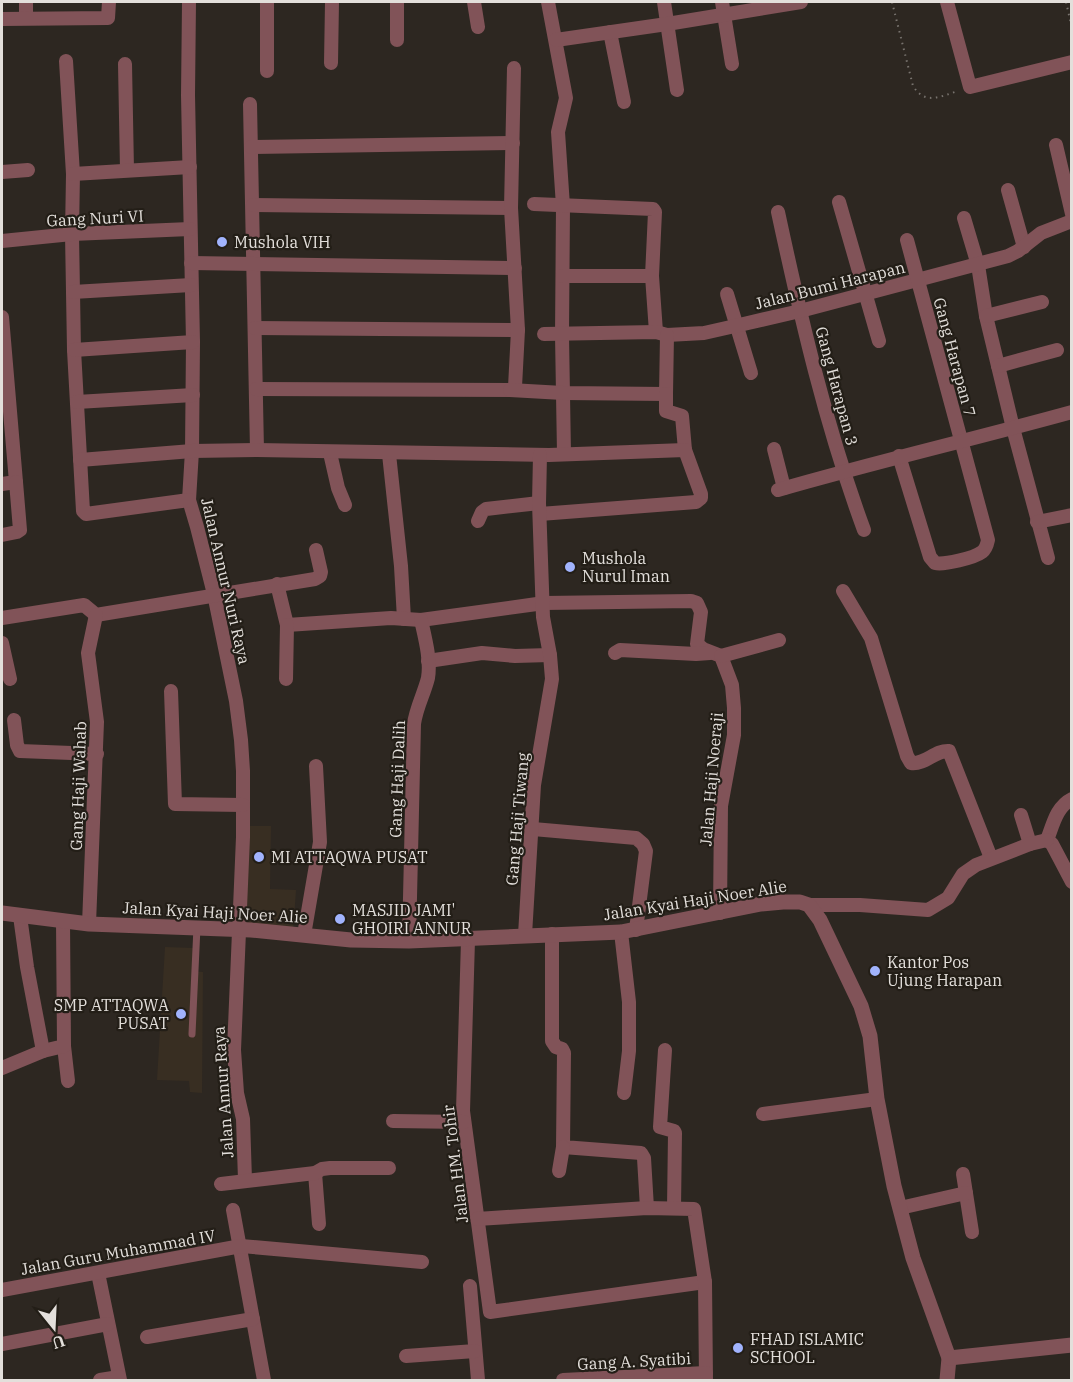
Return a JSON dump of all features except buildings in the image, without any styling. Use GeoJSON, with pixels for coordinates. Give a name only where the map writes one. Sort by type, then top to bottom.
{"type":"FeatureCollection","features":[{"type":"Feature","properties":{"kind":"street"},"geometry":{"type":"LineString","coordinates":[[26,2],[26,18]]}},
{"type":"Feature","properties":{"kind":"street"},"geometry":{"type":"LineString","coordinates":[[2,19],[108,18],[109,2]]}},
{"type":"Feature","properties":{"kind":"street","name":"Jalan Annur Nuri Raya"},"geometry":{"type":"LineString","coordinates":[[189,2],[188,95],[193,342],[189,501],[214,594],[236,701],[243,771],[238,930]]}},
{"type":"Feature","properties":{"kind":"street"},"geometry":{"type":"LineString","coordinates":[[267,2],[267,71]]}},
{"type":"Feature","properties":{"kind":"street"},"geometry":{"type":"LineString","coordinates":[[331,63],[332,2]]}},
{"type":"Feature","properties":{"kind":"street"},"geometry":{"type":"LineString","coordinates":[[397,2],[397,40]]}},
{"type":"Feature","properties":{"kind":"street"},"geometry":{"type":"LineString","coordinates":[[474,2],[478,27]]}},
{"type":"Feature","properties":{"kind":"street"},"geometry":{"type":"LineString","coordinates":[[548,2],[566,98],[558,132],[563,206],[564,454]]}},
{"type":"Feature","properties":{"kind":"street"},"geometry":{"type":"LineString","coordinates":[[664,2],[677,90]]}},
{"type":"Feature","properties":{"kind":"street"},"geometry":{"type":"LineString","coordinates":[[556,40],[667,24],[723,8],[794,2]]}},
{"type":"Feature","properties":{"kind":"street"},"geometry":{"type":"LineString","coordinates":[[947,2],[970,87],[1071,62]]}},
{"type":"Feature","properties":{"kind":"street"},"geometry":{"type":"LineString","coordinates":[[723,8],[732,64]]}},
{"type":"Feature","properties":{"kind":"street"},"geometry":{"type":"LineString","coordinates":[[610,32],[624,102]]}},
{"type":"Feature","properties":{"kind":"street"},"geometry":{"type":"LineString","coordinates":[[66,61],[73,174],[74,350],[83,505],[86,514],[189,501]]}},
{"type":"Feature","properties":{"kind":"street"},"geometry":{"type":"LineString","coordinates":[[124,64],[127,170]]}},
{"type":"Feature","properties":{"kind":"street"},"geometry":{"type":"LineString","coordinates":[[510,390],[517,382],[518,330],[511,208],[514,68]]}},
{"type":"Feature","properties":{"kind":"street"},"geometry":{"type":"LineString","coordinates":[[250,104],[257,450]]}},
{"type":"Feature","properties":{"kind":"street"},"geometry":{"type":"LineString","coordinates":[[251,147],[513,143]]}},
{"type":"Feature","properties":{"kind":"street"},"geometry":{"type":"LineString","coordinates":[[1056,146],[1071,214]]}},
{"type":"Feature","properties":{"kind":"street"},"geometry":{"type":"LineString","coordinates":[[73,174],[190,167]]}},
{"type":"Feature","properties":{"kind":"street"},"geometry":{"type":"LineString","coordinates":[[2,172],[28,170]]}},
{"type":"Feature","properties":{"kind":"street"},"geometry":{"type":"LineString","coordinates":[[1008,190],[1024,247]]}},
{"type":"Feature","properties":{"kind":"street"},"geometry":{"type":"LineString","coordinates":[[839,202],[879,341]]}},
{"type":"Feature","properties":{"kind":"street"},"geometry":{"type":"LineString","coordinates":[[477,521],[486,509],[699,501],[701,494],[685,450],[683,417],[681,414],[666,411],[661,333],[652,276],[655,212],[653,209],[534,204]]}},
{"type":"Feature","properties":{"kind":"street"},"geometry":{"type":"LineString","coordinates":[[253,205],[511,208]]}},
{"type":"Feature","properties":{"kind":"street","name":"Gang Harapan 3"},"geometry":{"type":"LineString","coordinates":[[778,212],[800,311],[842,470],[864,530]]}},
{"type":"Feature","properties":{"kind":"street"},"geometry":{"type":"LineString","coordinates":[[964,219],[978,265],[986,316],[1013,428],[1048,558]]}},
{"type":"Feature","properties":{"kind":"street","name":"Jalan Bumi Harapan"},"geometry":{"type":"LineString","coordinates":[[544,334],[697,333],[735,326],[1008,256],[1041,233],[1071,221]]}},
{"type":"Feature","properties":{"kind":"street","name":"Gang Nuri VI"},"geometry":{"type":"LineString","coordinates":[[2,241],[72,234],[190,229]]}},
{"type":"Feature","properties":{"kind":"street","name":"Gang Harapan 7"},"geometry":{"type":"LineString","coordinates":[[899,456],[930,557],[935,563],[942,564],[981,553],[987,546],[988,540],[907,240]]}},
{"type":"Feature","properties":{"kind":"street"},"geometry":{"type":"LineString","coordinates":[[191,263],[515,268]]}},
{"type":"Feature","properties":{"kind":"street"},"geometry":{"type":"LineString","coordinates":[[563,276],[652,276]]}},
{"type":"Feature","properties":{"kind":"street"},"geometry":{"type":"LineString","coordinates":[[73,292],[191,285]]}},
{"type":"Feature","properties":{"kind":"street"},"geometry":{"type":"LineString","coordinates":[[727,294],[751,374]]}},
{"type":"Feature","properties":{"kind":"street"},"geometry":{"type":"LineString","coordinates":[[986,316],[1042,302]]}},
{"type":"Feature","properties":{"kind":"street"},"geometry":{"type":"LineString","coordinates":[[2,317],[4,367],[20,530],[2,535]]}},
{"type":"Feature","properties":{"kind":"street"},"geometry":{"type":"LineString","coordinates":[[255,328],[518,330]]}},
{"type":"Feature","properties":{"kind":"street"},"geometry":{"type":"LineString","coordinates":[[74,350],[193,342]]}},
{"type":"Feature","properties":{"kind":"street"},"geometry":{"type":"LineString","coordinates":[[998,366],[1057,350]]}},
{"type":"Feature","properties":{"kind":"street"},"geometry":{"type":"LineString","coordinates":[[256,389],[510,390],[666,394]]}},
{"type":"Feature","properties":{"kind":"street"},"geometry":{"type":"LineString","coordinates":[[77,402],[193,394]]}},
{"type":"Feature","properties":{"kind":"street"},"geometry":{"type":"LineString","coordinates":[[774,449],[781,489],[842,470],[961,442],[1071,412]]}},
{"type":"Feature","properties":{"kind":"street"},"geometry":{"type":"LineString","coordinates":[[80,460],[192,451],[540,455],[685,450]]}},
{"type":"Feature","properties":{"kind":"street"},"geometry":{"type":"LineString","coordinates":[[330,453],[338,488],[345,505]]}},
{"type":"Feature","properties":{"kind":"street"},"geometry":{"type":"LineString","coordinates":[[388,454],[401,566],[404,619]]}},
{"type":"Feature","properties":{"kind":"street","name":"Gang Haji Tiwang"},"geometry":{"type":"LineString","coordinates":[[525,935],[536,771],[552,679],[543,618],[539,508],[540,455]]}},
{"type":"Feature","properties":{"kind":"street"},"geometry":{"type":"LineString","coordinates":[[2,483],[16,482]]}},
{"type":"Feature","properties":{"kind":"street"},"geometry":{"type":"LineString","coordinates":[[1037,522],[1071,515]]}},
{"type":"Feature","properties":{"kind":"street"},"geometry":{"type":"LineString","coordinates":[[2,618],[78,605],[87,607],[96,615],[315,579],[320,576],[321,572],[316,550]]}},
{"type":"Feature","properties":{"kind":"street"},"geometry":{"type":"LineString","coordinates":[[277,585],[287,625],[286,679]]}},
{"type":"Feature","properties":{"kind":"street"},"geometry":{"type":"LineString","coordinates":[[843,591],[871,638],[907,756],[911,763],[918,764],[943,750],[948,751],[991,858]]}},
{"type":"Feature","properties":{"kind":"street","name":"Jalan Haji Noeraji"},"geometry":{"type":"LineString","coordinates":[[544,603],[691,601],[700,607],[697,644],[703,649],[718,654],[732,685],[734,708],[734,735],[721,806],[720,914]]}},
{"type":"Feature","properties":{"kind":"street"},"geometry":{"type":"LineString","coordinates":[[287,625],[391,618],[421,620],[544,603]]}},
{"type":"Feature","properties":{"kind":"street","name":"Gang Haji Wahab"},"geometry":{"type":"LineString","coordinates":[[89,924],[97,722],[88,653],[96,615]]}},
{"type":"Feature","properties":{"kind":"street","name":"Gang Haji Dalih"},"geometry":{"type":"LineString","coordinates":[[410,941],[414,724],[428,676],[421,620]]}},
{"type":"Feature","properties":{"kind":"street"},"geometry":{"type":"LineString","coordinates":[[615,653],[620,650],[718,654],[779,640]]}},
{"type":"Feature","properties":{"kind":"street"},"geometry":{"type":"LineString","coordinates":[[2,643],[10,680]]}},
{"type":"Feature","properties":{"kind":"street"},"geometry":{"type":"LineString","coordinates":[[428,662],[482,653],[515,656],[550,655]]}},
{"type":"Feature","properties":{"kind":"street"},"geometry":{"type":"LineString","coordinates":[[171,691],[175,804],[243,805]]}},
{"type":"Feature","properties":{"kind":"street"},"geometry":{"type":"LineString","coordinates":[[14,720],[20,751],[97,754]]}},
{"type":"Feature","properties":{"kind":"street"},"geometry":{"type":"LineString","coordinates":[[303,935],[320,842],[316,766]]}},
{"type":"Feature","properties":{"kind":"street"},"geometry":{"type":"LineString","coordinates":[[1047,840],[1056,816],[1065,802],[1071,799]]}},
{"type":"Feature","properties":{"kind":"street"},"geometry":{"type":"LineString","coordinates":[[1021,815],[1030,844]]}},
{"type":"Feature","properties":{"kind":"street"},"geometry":{"type":"LineString","coordinates":[[533,829],[636,838],[641,840],[646,851],[629,931],[629,1051],[624,1093]]}},
{"type":"Feature","properties":{"kind":"street"},"geometry":{"type":"LineString","coordinates":[[809,905],[860,905],[928,910],[948,898],[963,874],[991,858],[1047,840]]}},
{"type":"Feature","properties":{"kind":"street"},"geometry":{"type":"LineString","coordinates":[[1047,840],[1052,844],[1071,882]]}},
{"type":"Feature","properties":{"kind":"street","name":"Jalan Kyai Haji Noer Alie"},"geometry":{"type":"LineString","coordinates":[[2,913],[89,924],[197,927],[351,940],[410,941],[629,931],[761,904],[800,902],[809,905],[820,920],[861,1006],[870,1036],[877,1099],[894,1186],[913,1258],[949,1358]]}},
{"type":"Feature","properties":{"kind":"street"},"geometry":{"type":"LineString","coordinates":[[20,916],[43,1051]]}},
{"type":"Feature","properties":{"kind":"street"},"geometry":{"type":"LineString","coordinates":[[63,921],[64,1046],[68,1081]]}},
{"type":"Feature","properties":{"kind":"street","name":"Jalan Annur Raya"},"geometry":{"type":"LineString","coordinates":[[238,930],[234,1050],[237,1093],[243,1119],[245,1180]]}},
{"type":"Feature","properties":{"kind":"street"},"geometry":{"type":"LineString","coordinates":[[552,934],[552,1041],[564,1053],[563,1147],[559,1171]]}},
{"type":"Feature","properties":{"kind":"street","name":"Jalan HM. Tohir"},"geometry":{"type":"LineString","coordinates":[[468,940],[464,1122],[490,1312],[705,1282]]}},
{"type":"Feature","properties":{"kind":"street"},"geometry":{"type":"LineString","coordinates":[[2,1068],[43,1051],[64,1046]]}},
{"type":"Feature","properties":{"kind":"street"},"geometry":{"type":"LineString","coordinates":[[665,1050],[660,1127],[675,1133],[674,1208]]}},
{"type":"Feature","properties":{"kind":"street"},"geometry":{"type":"LineString","coordinates":[[763,1113],[877,1099]]}},
{"type":"Feature","properties":{"kind":"street"},"geometry":{"type":"LineString","coordinates":[[393,1121],[464,1122]]}},
{"type":"Feature","properties":{"kind":"street"},"geometry":{"type":"LineString","coordinates":[[563,1147],[641,1153],[644,1158],[647,1208]]}},
{"type":"Feature","properties":{"kind":"street"},"geometry":{"type":"LineString","coordinates":[[221,1184],[315,1173],[330,1168],[389,1168]]}},
{"type":"Feature","properties":{"kind":"street"},"geometry":{"type":"LineString","coordinates":[[315,1173],[319,1224]]}},
{"type":"Feature","properties":{"kind":"street"},"geometry":{"type":"LineString","coordinates":[[963,1174],[972,1232]]}},
{"type":"Feature","properties":{"kind":"street"},"geometry":{"type":"LineString","coordinates":[[900,1208],[966,1193]]}},
{"type":"Feature","properties":{"kind":"street"},"geometry":{"type":"LineString","coordinates":[[477,1220],[647,1208],[693,1209],[696,1211],[705,1282],[706,1377]]}},
{"type":"Feature","properties":{"kind":"street"},"geometry":{"type":"LineString","coordinates":[[234,1210],[264,1380]]}},
{"type":"Feature","properties":{"kind":"street","name":"Jalan Guru Muhammad IV"},"geometry":{"type":"LineString","coordinates":[[2,1290],[241,1246],[422,1262]]}},
{"type":"Feature","properties":{"kind":"street"},"geometry":{"type":"LineString","coordinates":[[98,1273],[120,1379],[100,1380]]}},
{"type":"Feature","properties":{"kind":"street"},"geometry":{"type":"LineString","coordinates":[[470,1286],[478,1380]]}},
{"type":"Feature","properties":{"kind":"street"},"geometry":{"type":"LineString","coordinates":[[147,1336],[253,1319]]}},
{"type":"Feature","properties":{"kind":"street"},"geometry":{"type":"LineString","coordinates":[[2,1344],[108,1324]]}},
{"type":"Feature","properties":{"kind":"street"},"geometry":{"type":"LineString","coordinates":[[947,1380],[949,1358],[1071,1345]]}},
{"type":"Feature","properties":{"kind":"street"},"geometry":{"type":"LineString","coordinates":[[406,1356],[475,1351]]}},
{"type":"Feature","properties":{"kind":"street","name":"Gang A. Syatibi"},"geometry":{"type":"LineString","coordinates":[[563,1380],[706,1377]]}},
{"type":"Feature","properties":{"kind":"lane"},"geometry":{"type":"LineString","coordinates":[[192,1034],[197,927]]}},
{"type":"Feature","properties":{"kind":"path"},"geometry":{"type":"LineString","coordinates":[[892,2],[913,86],[919,95],[925,98],[938,97],[970,87]]}},
{"type":"Feature","properties":{"kind":"path"},"geometry":{"type":"LineString","coordinates":[[1065,2],[1071,28]]}},
{"type":"Feature","properties":{"kind":"shaded area","name":"MI ATTAQWA PUSAT"},"geometry":{"type":"Polygon","coordinates":[[[249,826],[271,826],[270,889],[296,890],[293,932],[241,927],[249,826]]]}},
{"type":"Feature","properties":{"kind":"shaded area","name":"SMP ATTAQWA PUSAT"},"geometry":{"type":"Polygon","coordinates":[[[165,947],[194,948],[192,971],[203,972],[202,1093],[190,1092],[189,1081],[157,1080],[165,947]]]}},
{"type":"Feature","properties":{"kind":"place","name":"Mushola VIH"},"geometry":{"type":"Point","coordinates":[222,242]}},
{"type":"Feature","properties":{"kind":"place","name":"Mushola Nurul Iman"},"geometry":{"type":"Point","coordinates":[570,567]}},
{"type":"Feature","properties":{"kind":"place","name":"MI ATTAQWA PUSAT"},"geometry":{"type":"Point","coordinates":[259,857]}},
{"type":"Feature","properties":{"kind":"place","name":"MASJID JAMI' GHOIRI ANNUR"},"geometry":{"type":"Point","coordinates":[340,919]}},
{"type":"Feature","properties":{"kind":"place","name":"Kantor Pos Ujung Harapan"},"geometry":{"type":"Point","coordinates":[875,971]}},
{"type":"Feature","properties":{"kind":"place","name":"SMP ATTAQWA PUSAT"},"geometry":{"type":"Point","coordinates":[181,1014]}},
{"type":"Feature","properties":{"kind":"place","name":"FHAD ISLAMIC SCHOOL"},"geometry":{"type":"Point","coordinates":[738,1348]}}]}
